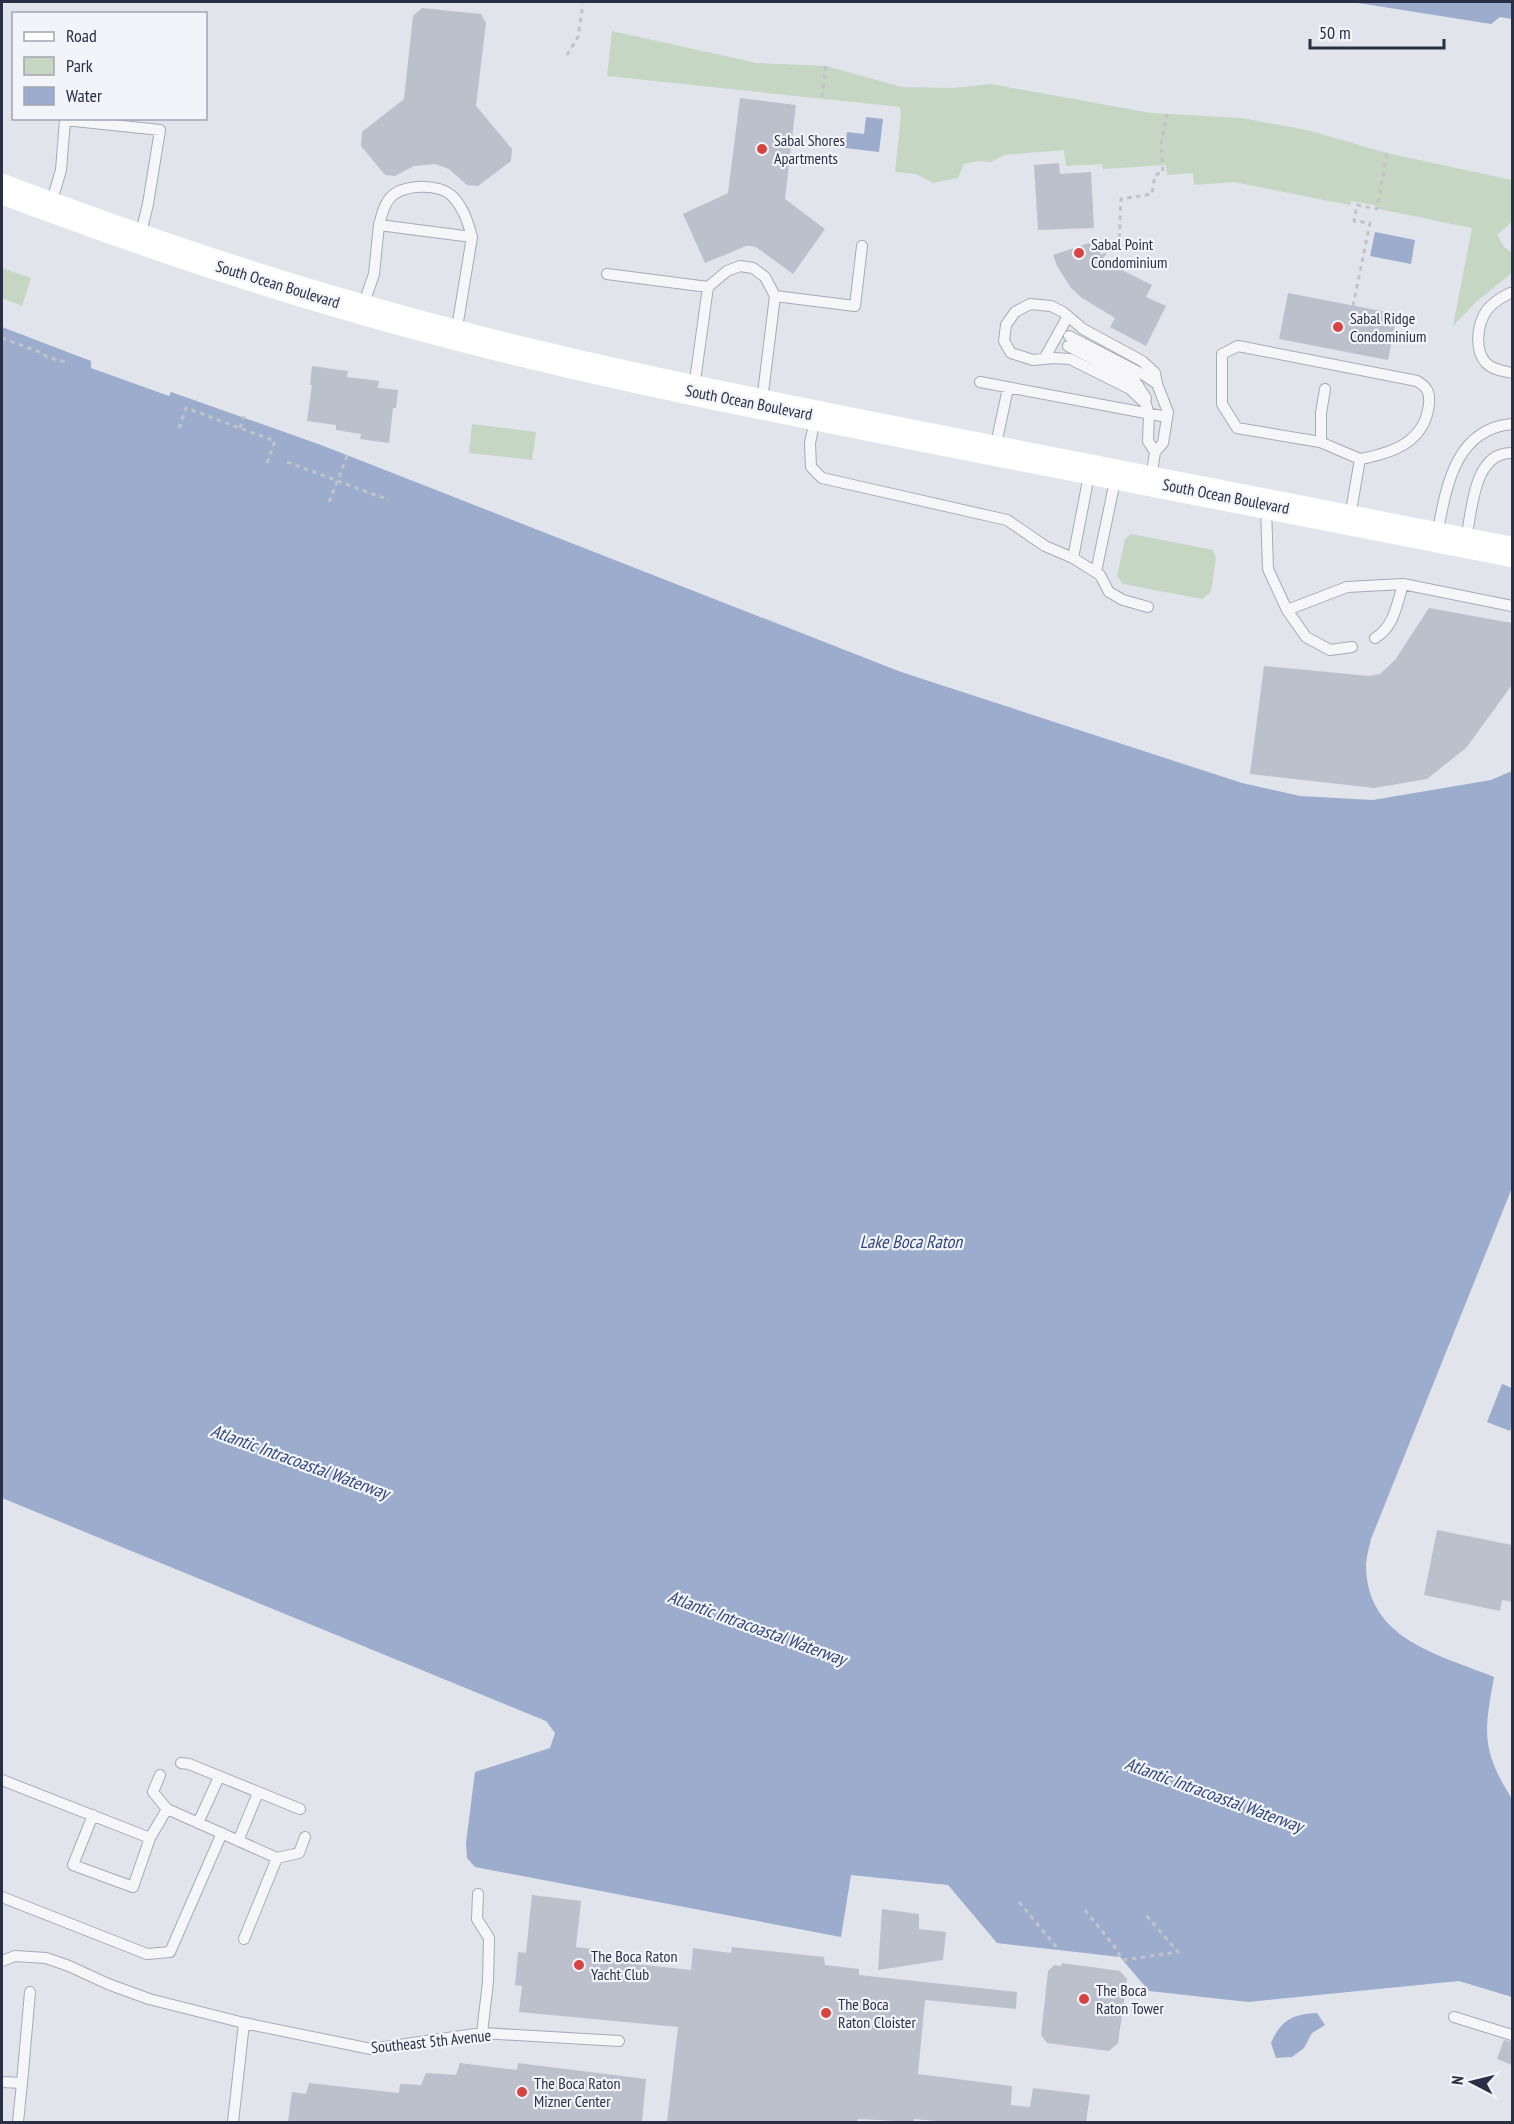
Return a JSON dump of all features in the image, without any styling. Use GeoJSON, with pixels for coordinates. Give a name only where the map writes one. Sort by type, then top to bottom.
{"type":"FeatureCollection","features":[{"type":"Feature","properties":{"kind":"main road","name":"South Ocean Boulevard"},"geometry":{"type":"LineString","coordinates":[[2,189],[139,239],[362,310],[602,371],[761,405],[1512,552]]}},
{"type":"Feature","properties":{"kind":"lane"},"geometry":{"type":"LineString","coordinates":[[50,207],[61,170],[65,120]]}},
{"type":"Feature","properties":{"kind":"lane"},"geometry":{"type":"LineString","coordinates":[[84,120],[159,124],[148,204],[139,239]]}},
{"type":"Feature","properties":{"kind":"lane"},"geometry":{"type":"LineString","coordinates":[[362,310],[374,274],[383,209],[395,193],[412,187],[431,188],[450,194],[465,214],[472,237],[456,335]]}},
{"type":"Feature","properties":{"kind":"lane"},"geometry":{"type":"LineString","coordinates":[[379,225],[472,237]]}},
{"type":"Feature","properties":{"kind":"lane"},"geometry":{"type":"LineString","coordinates":[[775,296],[855,306],[862,246]]}},
{"type":"Feature","properties":{"kind":"lane"},"geometry":{"type":"LineString","coordinates":[[694,391],[708,286],[727,271],[740,266],[753,268],[765,277],[775,296],[761,405]]}},
{"type":"Feature","properties":{"kind":"lane"},"geometry":{"type":"LineString","coordinates":[[607,274],[708,286]]}},
{"type":"Feature","properties":{"kind":"lane"},"geometry":{"type":"LineString","coordinates":[[1510,293],[1487,310],[1481,322],[1478,337],[1479,349],[1485,362],[1492,368],[1512,373]]}},
{"type":"Feature","properties":{"kind":"lane"},"geometry":{"type":"LineString","coordinates":[[1148,409],[1130,389],[1070,359],[1033,360],[1011,353],[1004,340],[1006,325],[1016,312],[1030,304],[1051,306],[1068,316],[1083,329],[1142,361],[1155,373],[1168,412],[1163,443],[1155,452],[1151,482]]}},
{"type":"Feature","properties":{"kind":"lane"},"geometry":{"type":"LineString","coordinates":[[1044,359],[1068,316]]}},
{"type":"Feature","properties":{"kind":"lane"},"geometry":{"type":"LineString","coordinates":[[1155,452],[1148,441],[1146,397],[1135,381],[1069,341],[1144,375],[1157,384]]}},
{"type":"Feature","properties":{"kind":"lane"},"geometry":{"type":"LineString","coordinates":[[1238,346],[1417,381],[1426,386],[1430,396],[1428,412],[1421,430],[1408,443],[1387,454],[1360,459],[1321,442],[1237,428],[1222,404],[1222,354],[1238,346]]}},
{"type":"Feature","properties":{"kind":"lane"},"geometry":{"type":"LineString","coordinates":[[980,382],[1148,409],[1167,417]]}},
{"type":"Feature","properties":{"kind":"lane"},"geometry":{"type":"LineString","coordinates":[[994,451],[1008,388]]}},
{"type":"Feature","properties":{"kind":"lane"},"geometry":{"type":"LineString","coordinates":[[1321,442],[1324,389]]}},
{"type":"Feature","properties":{"kind":"lane"},"geometry":{"type":"LineString","coordinates":[[816,415],[810,443],[811,467],[822,478],[1007,520],[1045,546],[1073,558],[1096,572],[1109,592],[1123,600],[1148,607]]}},
{"type":"Feature","properties":{"kind":"lane"},"geometry":{"type":"LineString","coordinates":[[1436,538],[1446,487],[1454,464],[1467,447],[1480,436],[1493,428],[1512,424]]}},
{"type":"Feature","properties":{"kind":"lane"},"geometry":{"type":"LineString","coordinates":[[1466,543],[1475,491],[1482,472],[1489,461],[1504,453],[1512,453]]}},
{"type":"Feature","properties":{"kind":"lane"},"geometry":{"type":"LineString","coordinates":[[1350,520],[1360,459]]}},
{"type":"Feature","properties":{"kind":"lane"},"geometry":{"type":"LineString","coordinates":[[1073,558],[1103,472]]}},
{"type":"Feature","properties":{"kind":"lane"},"geometry":{"type":"LineString","coordinates":[[1096,572],[1103,472]]}},
{"type":"Feature","properties":{"kind":"lane"},"geometry":{"type":"LineString","coordinates":[[1266,504],[1268,569],[1287,610],[1306,637],[1330,650],[1352,647]]}},
{"type":"Feature","properties":{"kind":"lane"},"geometry":{"type":"LineString","coordinates":[[1287,610],[1347,587],[1403,584],[1512,606]]}},
{"type":"Feature","properties":{"kind":"lane"},"geometry":{"type":"LineString","coordinates":[[1376,638],[1390,626],[1403,584]]}},
{"type":"Feature","properties":{"kind":"lane"},"geometry":{"type":"LineString","coordinates":[[181,1763],[189,1764],[300,1809]]}},
{"type":"Feature","properties":{"kind":"lane"},"geometry":{"type":"LineString","coordinates":[[160,1775],[153,1792],[167,1809],[277,1858],[299,1853],[305,1837]]}},
{"type":"Feature","properties":{"kind":"lane"},"geometry":{"type":"LineString","coordinates":[[198,1823],[219,1777]]}},
{"type":"Feature","properties":{"kind":"lane"},"geometry":{"type":"LineString","coordinates":[[2,1780],[150,1838]]}},
{"type":"Feature","properties":{"kind":"lane"},"geometry":{"type":"LineString","coordinates":[[238,1840],[258,1793]]}},
{"type":"Feature","properties":{"kind":"lane"},"geometry":{"type":"LineString","coordinates":[[93,1815],[74,1865],[133,1887],[150,1838],[167,1809]]}},
{"type":"Feature","properties":{"kind":"lane"},"geometry":{"type":"LineString","coordinates":[[2,1897],[147,1954],[170,1952],[222,1833]]}},
{"type":"Feature","properties":{"kind":"lane"},"geometry":{"type":"LineString","coordinates":[[244,1939],[277,1858]]}},
{"type":"Feature","properties":{"kind":"lane"},"geometry":{"type":"LineString","coordinates":[[478,1894],[477,1919],[489,1938],[483,2033]]}},
{"type":"Feature","properties":{"kind":"lane","name":"Southeast 5th Avenue"},"geometry":{"type":"LineString","coordinates":[[2,1961],[15,1956],[46,1958],[149,1999],[244,2023],[371,2049],[483,2033],[619,2040]]}},
{"type":"Feature","properties":{"kind":"lane"},"geometry":{"type":"LineString","coordinates":[[18,2122],[30,1992]]}},
{"type":"Feature","properties":{"kind":"lane"},"geometry":{"type":"LineString","coordinates":[[1454,2017],[1512,2035]]}},
{"type":"Feature","properties":{"kind":"lane"},"geometry":{"type":"LineString","coordinates":[[233,2122],[244,2023]]}},
{"type":"Feature","properties":{"kind":"lane"},"geometry":{"type":"LineString","coordinates":[[2,2082],[22,2083]]}},
{"type":"Feature","properties":{"kind":"path"},"geometry":{"type":"LineString","coordinates":[[567,55],[578,37],[583,4]]}},
{"type":"Feature","properties":{"kind":"path"},"geometry":{"type":"LineString","coordinates":[[822,97],[826,66]]}},
{"type":"Feature","properties":{"kind":"path"},"geometry":{"type":"LineString","coordinates":[[1102,256],[1119,244],[1121,199],[1152,194],[1155,176],[1164,172],[1161,145],[1167,114]]}},
{"type":"Feature","properties":{"kind":"path"},"geometry":{"type":"LineString","coordinates":[[1353,306],[1370,223],[1354,221],[1357,205],[1377,207],[1387,153]]}},
{"type":"Feature","properties":{"kind":"path"},"geometry":{"type":"LineString","coordinates":[[2,338],[42,353],[46,357],[69,363]]}},
{"type":"Feature","properties":{"kind":"path"},"geometry":{"type":"LineString","coordinates":[[179,428],[186,408],[275,441],[267,463]]}},
{"type":"Feature","properties":{"kind":"path"},"geometry":{"type":"LineString","coordinates":[[240,428],[244,416]]}},
{"type":"Feature","properties":{"kind":"path"},"geometry":{"type":"LineString","coordinates":[[329,502],[348,454]]}},
{"type":"Feature","properties":{"kind":"path"},"geometry":{"type":"LineString","coordinates":[[287,462],[389,500]]}},
{"type":"Feature","properties":{"kind":"path"},"geometry":{"type":"LineString","coordinates":[[1019,1902],[1059,1950]]}},
{"type":"Feature","properties":{"kind":"path"},"geometry":{"type":"LineString","coordinates":[[1085,1910],[1122,1959],[1178,1952],[1146,1915]]}},
{"type":"Feature","properties":{"kind":"green space"},"geometry":{"type":"Polygon","coordinates":[[[612,31],[757,63],[826,66],[902,87],[953,88],[991,84],[1151,113],[1241,118],[1307,130],[1387,153],[1512,180],[1512,222],[1497,235],[1505,248],[1512,252],[1512,273],[1477,301],[1453,326],[1472,228],[1379,209],[1374,205],[1351,201],[1350,205],[1234,182],[1194,185],[1193,173],[1167,175],[1166,165],[1103,169],[1102,164],[1066,166],[1064,150],[1004,155],[991,162],[978,161],[964,164],[958,178],[933,183],[916,174],[895,172],[900,107],[607,76],[612,31]]]}},
{"type":"Feature","properties":{"kind":"green space"},"geometry":{"type":"Polygon","coordinates":[[[2,268],[31,278],[22,306],[2,298],[2,268]]]}},
{"type":"Feature","properties":{"kind":"green space"},"geometry":{"type":"Polygon","coordinates":[[[472,424],[536,432],[532,460],[469,453],[472,424]]]}},
{"type":"Feature","properties":{"kind":"green space"},"geometry":{"type":"Polygon","coordinates":[[[1131,534],[1213,550],[1216,558],[1211,592],[1202,599],[1123,584],[1117,576],[1125,539],[1131,534]]]}},
{"type":"Feature","properties":{"kind":"water"},"geometry":{"type":"Polygon","coordinates":[[[1352,2],[1512,2],[1512,19],[1500,17],[1491,24],[1352,2]]]}},
{"type":"Feature","properties":{"kind":"water"},"geometry":{"type":"Polygon","coordinates":[[[866,117],[883,119],[879,152],[845,148],[847,132],[864,134],[866,117]]]}},
{"type":"Feature","properties":{"kind":"water"},"geometry":{"type":"Polygon","coordinates":[[[1375,232],[1415,240],[1411,264],[1370,256],[1375,232]]]}},
{"type":"Feature","properties":{"kind":"water","name":"Lake Boca Raton"},"geometry":{"type":"Polygon","coordinates":[[[2,327],[91,361],[91,368],[169,396],[171,392],[321,445],[901,672],[1242,783],[1300,796],[1373,800],[1491,780],[1512,771],[1512,1188],[1371,1539],[1366,1567],[1370,1592],[1379,1612],[1393,1628],[1410,1641],[1429,1651],[1494,1677],[1488,1713],[1488,1740],[1495,1767],[1512,1799],[1512,1997],[1459,1981],[1248,2002],[1149,1991],[1120,1957],[997,1943],[948,1885],[851,1875],[841,1937],[475,1867],[467,1858],[466,1843],[475,1772],[550,1748],[555,1733],[546,1721],[2,1498],[2,327]]]}},
{"type":"Feature","properties":{"kind":"water"},"geometry":{"type":"Polygon","coordinates":[[[1502,1384],[1512,1388],[1510,1431],[1487,1422],[1502,1384]]]}},
{"type":"Feature","properties":{"kind":"water"},"geometry":{"type":"Polygon","coordinates":[[[1317,2013],[1325,2025],[1312,2033],[1304,2048],[1292,2057],[1276,2058],[1271,2043],[1279,2029],[1295,2017],[1317,2013]]]}},
{"type":"Feature","properties":{"kind":"building"},"geometry":{"type":"Polygon","coordinates":[[[422,8],[481,14],[486,23],[476,106],[512,149],[511,161],[478,186],[467,185],[449,169],[435,164],[414,166],[395,176],[385,175],[361,146],[362,132],[404,99],[413,16],[422,8]]]}},
{"type":"Feature","properties":{"kind":"building","name":"Sabal Shores Apartments"},"geometry":{"type":"Polygon","coordinates":[[[740,98],[796,105],[785,199],[825,229],[793,274],[756,247],[751,246],[705,263],[683,214],[728,193],[740,98]]]}},
{"type":"Feature","properties":{"kind":"building"},"geometry":{"type":"Polygon","coordinates":[[[1059,163],[1060,174],[1091,172],[1094,228],[1038,230],[1034,165],[1059,163]]]}},
{"type":"Feature","properties":{"kind":"building"},"geometry":{"type":"Polygon","coordinates":[[[1095,241],[1099,252],[1110,264],[1152,285],[1146,297],[1166,306],[1146,346],[1110,327],[1115,318],[1082,298],[1071,288],[1057,266],[1053,255],[1095,241]]]}},
{"type":"Feature","properties":{"kind":"building","name":"Sabal Ridge Condominium"},"geometry":{"type":"Polygon","coordinates":[[[1288,293],[1397,314],[1388,360],[1279,339],[1288,293]]]}},
{"type":"Feature","properties":{"kind":"building"},"geometry":{"type":"Polygon","coordinates":[[[312,366],[348,371],[347,377],[379,381],[378,388],[398,390],[396,408],[393,408],[389,443],[360,439],[361,434],[336,430],[336,425],[307,421],[312,366]]]}},
{"type":"Feature","properties":{"kind":"building"},"geometry":{"type":"Polygon","coordinates":[[[1429,608],[1512,623],[1512,685],[1466,748],[1427,779],[1374,788],[1250,774],[1264,666],[1369,676],[1380,674],[1395,660],[1429,608]]]}},
{"type":"Feature","properties":{"kind":"building"},"geometry":{"type":"Polygon","coordinates":[[[1437,1530],[1512,1545],[1512,1602],[1502,1600],[1500,1611],[1424,1595],[1437,1530]]]}},
{"type":"Feature","properties":{"kind":"building","name":"The Boca Raton Cloister"},"geometry":{"type":"Polygon","coordinates":[[[532,1895],[581,1901],[576,1947],[601,1950],[600,1960],[691,1970],[693,1948],[731,1953],[732,1947],[824,1957],[825,1965],[859,1969],[859,1975],[1017,1992],[1016,2009],[925,2000],[918,2074],[1012,2086],[1011,2105],[1030,2107],[1033,2088],[1090,2095],[1086,2122],[949,2122],[914,2119],[914,2122],[858,2119],[857,2122],[667,2122],[678,2027],[519,2012],[522,1986],[515,1985],[518,1952],[526,1953],[532,1895]]]}},
{"type":"Feature","properties":{"kind":"building"},"geometry":{"type":"Polygon","coordinates":[[[882,1909],[919,1914],[919,1929],[946,1932],[943,1960],[878,1970],[882,1909]]]}},
{"type":"Feature","properties":{"kind":"building","name":"The Boca Raton Tower"},"geometry":{"type":"Polygon","coordinates":[[[1062,1963],[1120,1971],[1127,1979],[1118,2043],[1109,2051],[1047,2043],[1041,2035],[1048,1971],[1054,1965],[1061,1966],[1062,1963]]]}},
{"type":"Feature","properties":{"kind":"building"},"geometry":{"type":"Polygon","coordinates":[[[1504,2040],[1512,2042],[1512,2065],[1497,2059],[1504,2040]]]}},
{"type":"Feature","properties":{"kind":"building","name":"The Boca Raton Mizner Center"},"geometry":{"type":"Polygon","coordinates":[[[460,2063],[517,2070],[518,2063],[646,2079],[642,2122],[288,2122],[292,2092],[306,2094],[309,2083],[399,2093],[400,2084],[421,2085],[426,2073],[456,2075],[460,2063]]]}},
{"type":"Feature","properties":{"kind":"place","name":"Sabal Shores Apartments"},"geometry":{"type":"Point","coordinates":[762,149]}},
{"type":"Feature","properties":{"kind":"place","name":"Sabal Point Condominium"},"geometry":{"type":"Point","coordinates":[1079,253]}},
{"type":"Feature","properties":{"kind":"place","name":"Sabal Ridge Condominium"},"geometry":{"type":"Point","coordinates":[1338,327]}},
{"type":"Feature","properties":{"kind":"place","name":"The Boca Raton Yacht Club"},"geometry":{"type":"Point","coordinates":[579,1965]}},
{"type":"Feature","properties":{"kind":"place","name":"The Boca Raton Tower"},"geometry":{"type":"Point","coordinates":[1084,1999]}},
{"type":"Feature","properties":{"kind":"place","name":"The Boca Raton Cloister"},"geometry":{"type":"Point","coordinates":[826,2013]}},
{"type":"Feature","properties":{"kind":"place","name":"The Boca Raton Mizner Center"},"geometry":{"type":"Point","coordinates":[522,2092]}},
{"type":"Feature","properties":{"kind":"water label","name":"Atlantic Intracoastal Waterway"},"geometry":{"type":"Point","coordinates":[300,1462]}},
{"type":"Feature","properties":{"kind":"water label","name":"Atlantic Intracoastal Waterway"},"geometry":{"type":"Point","coordinates":[757,1628]}},
{"type":"Feature","properties":{"kind":"water label","name":"Atlantic Intracoastal Waterway"},"geometry":{"type":"Point","coordinates":[1214,1795]}}]}
